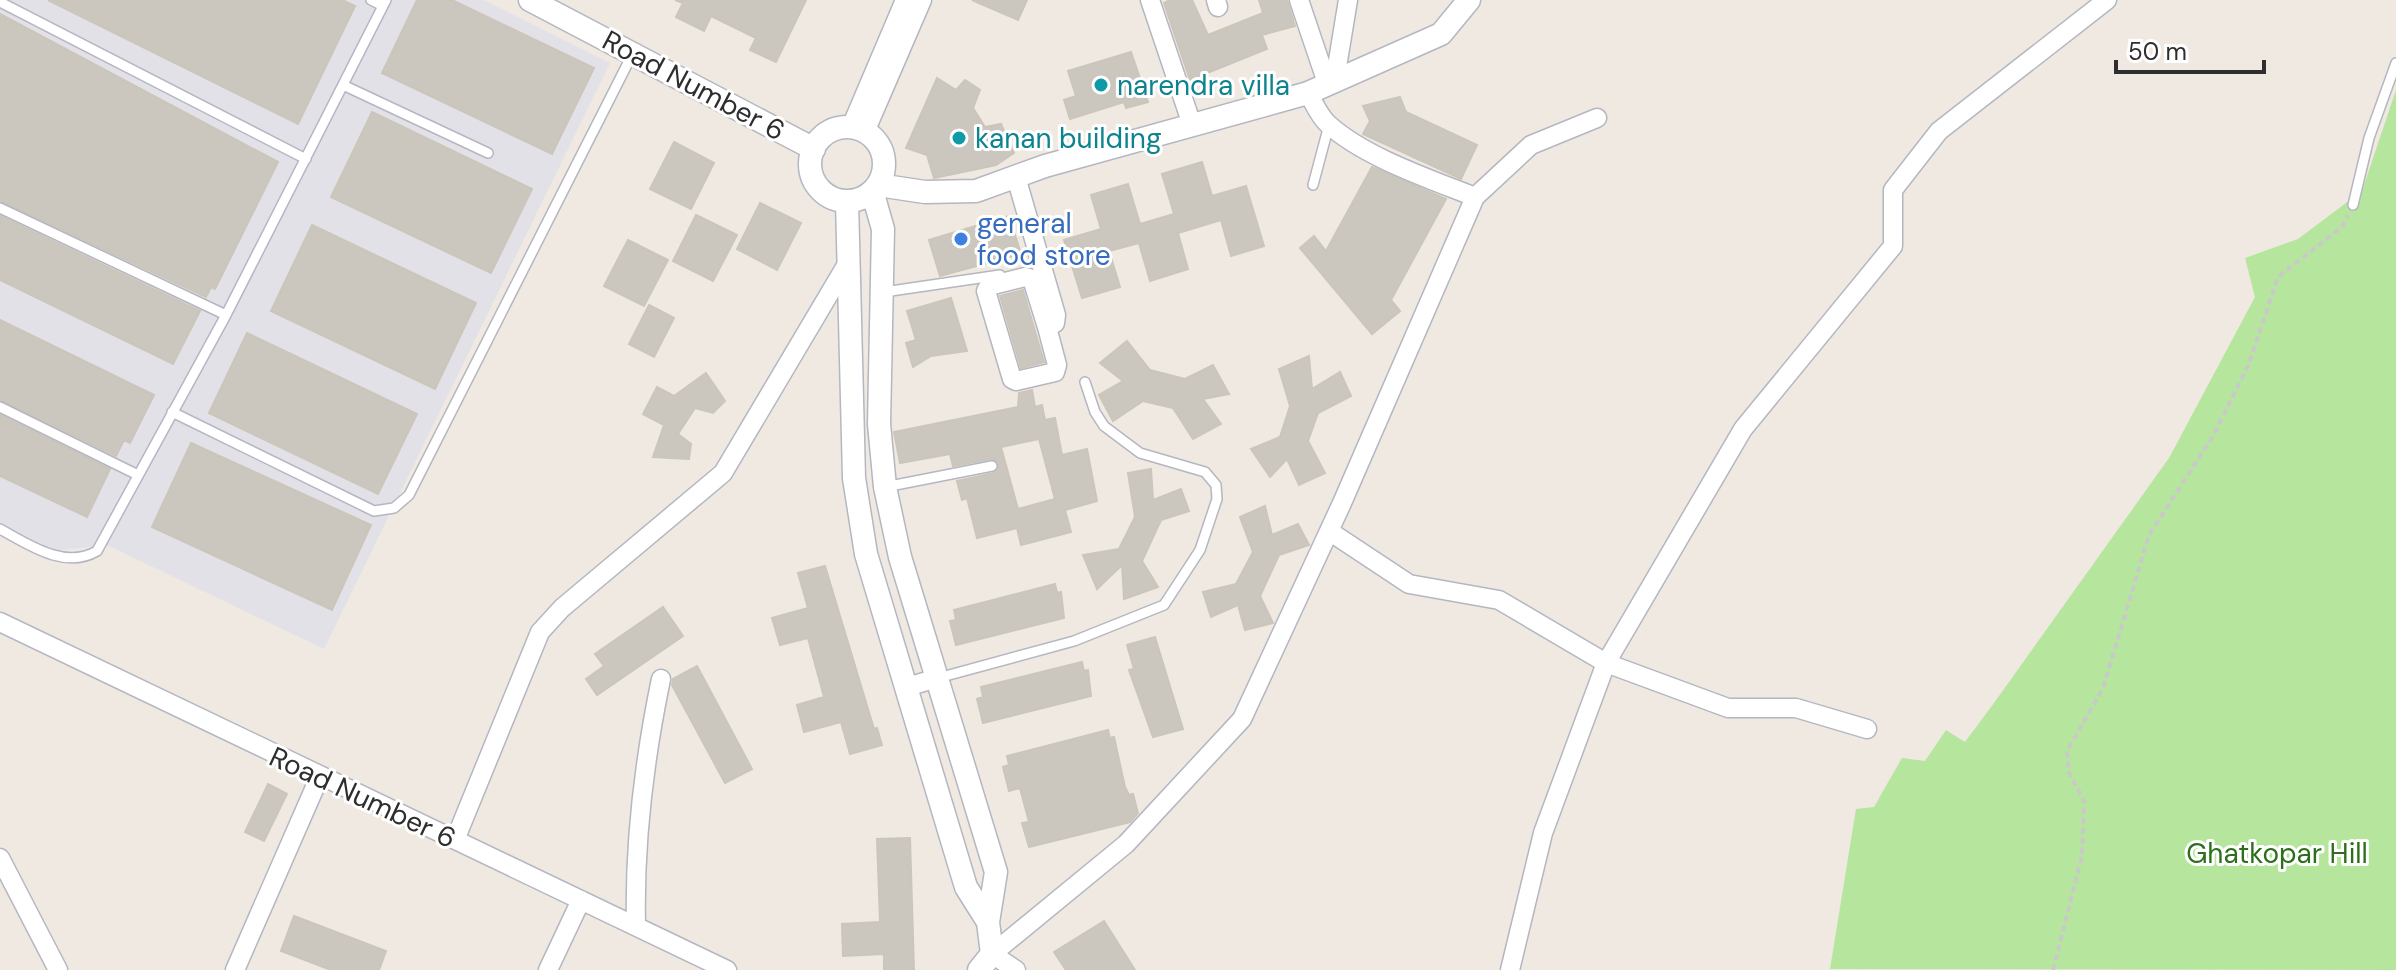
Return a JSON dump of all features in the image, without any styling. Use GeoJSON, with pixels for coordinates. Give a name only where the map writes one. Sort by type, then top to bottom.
{"type":"FeatureCollection","features":[{"type":"Feature","properties":{"kind":"street","name":"Road Number 6"},"geometry":{"type":"LineString","coordinates":[[530,0],[634,51],[814,149]]}},
{"type":"Feature","properties":{"kind":"street"},"geometry":{"type":"LineString","coordinates":[[858,130],[905,0]]}},
{"type":"Feature","properties":{"kind":"street"},"geometry":{"type":"LineString","coordinates":[[858,130],[922,0]]}},
{"type":"Feature","properties":{"kind":"street"},"geometry":{"type":"LineString","coordinates":[[1150,0],[1192,125]]}},
{"type":"Feature","properties":{"kind":"street"},"geometry":{"type":"LineString","coordinates":[[1299,0],[1323,85],[1329,125],[1425,177],[1475,197]]}},
{"type":"Feature","properties":{"kind":"street"},"geometry":{"type":"LineString","coordinates":[[1323,85],[1348,0]]}},
{"type":"Feature","properties":{"kind":"street"},"geometry":{"type":"LineString","coordinates":[[985,962],[996,872],[900,557],[885,487],[879,424],[883,229],[875,189],[884,162],[875,139],[858,130],[830,132],[814,149],[810,161],[816,184],[824,193],[847,201],[875,189],[976,191],[1323,85],[1441,34],[1469,0]]}},
{"type":"Feature","properties":{"kind":"street"},"geometry":{"type":"LineString","coordinates":[[1510,970],[1543,833],[1606,663],[1743,429],[1893,246],[1893,190],[1939,131],[2107,0]]}},
{"type":"Feature","properties":{"kind":"street"},"geometry":{"type":"LineString","coordinates":[[985,962],[1126,844],[1242,719],[1329,531],[1475,197],[1531,145],[1597,118]]}},
{"type":"Feature","properties":{"kind":"street"},"geometry":{"type":"LineString","coordinates":[[1016,177],[1056,315],[1055,323],[1047,327]]}},
{"type":"Feature","properties":{"kind":"street"},"geometry":{"type":"LineString","coordinates":[[847,201],[856,490],[866,554],[966,887],[988,922]]}},
{"type":"Feature","properties":{"kind":"street"},"geometry":{"type":"LineString","coordinates":[[455,840],[540,632],[562,608],[723,473],[847,264]]}},
{"type":"Feature","properties":{"kind":"street"},"geometry":{"type":"LineString","coordinates":[[1025,277],[1032,279],[1047,327],[1057,365],[1055,372],[1016,381],[1012,379],[986,291],[989,286],[1025,277]]}},
{"type":"Feature","properties":{"kind":"street"},"geometry":{"type":"LineString","coordinates":[[849,317],[880,304]]}},
{"type":"Feature","properties":{"kind":"street"},"geometry":{"type":"LineString","coordinates":[[856,490],[885,487]]}},
{"type":"Feature","properties":{"kind":"street"},"geometry":{"type":"LineString","coordinates":[[1329,531],[1409,584],[1499,600],[1606,663],[1728,708],[1796,708],[1867,729]]}},
{"type":"Feature","properties":{"kind":"street","name":"Road Number 6"},"geometry":{"type":"LineString","coordinates":[[0,622],[319,778],[727,970]]}},
{"type":"Feature","properties":{"kind":"street"},"geometry":{"type":"LineString","coordinates":[[907,687],[937,678]]}},
{"type":"Feature","properties":{"kind":"street"},"geometry":{"type":"LineString","coordinates":[[636,925],[635,872],[645,764],[661,679]]}},
{"type":"Feature","properties":{"kind":"street"},"geometry":{"type":"LineString","coordinates":[[235,970],[319,778]]}},
{"type":"Feature","properties":{"kind":"street"},"geometry":{"type":"LineString","coordinates":[[941,807],[974,799]]}},
{"type":"Feature","properties":{"kind":"street"},"geometry":{"type":"LineString","coordinates":[[0,858],[58,970]]}},
{"type":"Feature","properties":{"kind":"street"},"geometry":{"type":"LineString","coordinates":[[548,970],[581,900]]}},
{"type":"Feature","properties":{"kind":"street"},"geometry":{"type":"LineString","coordinates":[[985,962],[1016,970]]}},
{"type":"Feature","properties":{"kind":"lane"},"geometry":{"type":"LineString","coordinates":[[0,529],[45,553],[83,560],[97,551],[226,315],[385,3],[371,0]]}},
{"type":"Feature","properties":{"kind":"lane"},"geometry":{"type":"LineString","coordinates":[[0,2],[306,159]]}},
{"type":"Feature","properties":{"kind":"lane"},"geometry":{"type":"LineString","coordinates":[[172,412],[374,511],[394,508],[409,495],[634,51]]}},
{"type":"Feature","properties":{"kind":"lane"},"geometry":{"type":"LineString","coordinates":[[2353,205],[2369,138],[2396,63]]}},
{"type":"Feature","properties":{"kind":"lane"},"geometry":{"type":"LineString","coordinates":[[343,85],[488,153]]}},
{"type":"Feature","properties":{"kind":"lane"},"geometry":{"type":"LineString","coordinates":[[1313,185],[1329,125]]}},
{"type":"Feature","properties":{"kind":"lane"},"geometry":{"type":"LineString","coordinates":[[0,208],[226,315]]}},
{"type":"Feature","properties":{"kind":"lane"},"geometry":{"type":"LineString","coordinates":[[880,304],[900,287],[1007,274]]}},
{"type":"Feature","properties":{"kind":"lane"},"geometry":{"type":"LineString","coordinates":[[937,678],[1074,641],[1164,605],[1200,550],[1217,499],[1216,485],[1205,472],[1140,453],[1104,426],[1095,412],[1085,382]]}},
{"type":"Feature","properties":{"kind":"lane"},"geometry":{"type":"LineString","coordinates":[[0,407],[138,475]]}},
{"type":"Feature","properties":{"kind":"lane"},"geometry":{"type":"LineString","coordinates":[[885,487],[992,466]]}},
{"type":"Feature","properties":{"kind":"path"},"geometry":{"type":"LineString","coordinates":[[2053,970],[2082,856],[2084,801],[2069,773],[2067,751],[2103,688],[2149,535],[2213,436],[2248,366],[2278,277],[2342,227],[2353,205]]}},
{"type":"Feature","properties":{"kind":"shaded area"},"geometry":{"type":"Polygon","coordinates":[[[0,0],[484,0],[610,63],[324,649],[107,545],[35,553],[0,536],[0,0]]]}},
{"type":"Feature","properties":{"kind":"green space","name":"Ghatkopar Hill"},"geometry":{"type":"Polygon","coordinates":[[[2396,90],[2396,970],[1830,969],[1856,809],[1874,807],[1902,758],[1925,761],[1946,730],[1965,742],[2169,458],[2255,297],[2245,258],[2298,239],[2362,191],[2396,90]]]}},
{"type":"Feature","properties":{"kind":"building"},"geometry":{"type":"Polygon","coordinates":[[[48,0],[342,0],[355,6],[298,124],[48,0]]]}},
{"type":"Feature","properties":{"kind":"building"},"geometry":{"type":"Polygon","coordinates":[[[417,0],[452,0],[594,68],[552,154],[382,73],[417,0]]]}},
{"type":"Feature","properties":{"kind":"building"},"geometry":{"type":"Polygon","coordinates":[[[675,0],[806,0],[776,62],[750,50],[756,38],[711,16],[704,31],[676,17],[683,3],[675,0]]]}},
{"type":"Feature","properties":{"kind":"building"},"geometry":{"type":"Polygon","coordinates":[[[972,0],[1027,0],[1018,20],[972,0]]]}},
{"type":"Feature","properties":{"kind":"building"},"geometry":{"type":"Polygon","coordinates":[[[1192,0],[1208,35],[1263,13],[1259,0],[1287,0],[1295,26],[1262,35],[1267,49],[1190,80],[1164,3],[1192,0]]]}},
{"type":"Feature","properties":{"kind":"building"},"geometry":{"type":"Polygon","coordinates":[[[0,14],[278,162],[215,289],[211,287],[206,297],[0,201],[0,14]]]}},
{"type":"Feature","properties":{"kind":"building","name":"narendra villa"},"geometry":{"type":"Polygon","coordinates":[[[1131,52],[1148,102],[1126,108],[1124,102],[1070,119],[1064,100],[1076,96],[1068,71],[1131,52]]]}},
{"type":"Feature","properties":{"kind":"building","name":"kanan building"},"geometry":{"type":"Polygon","coordinates":[[[937,78],[956,90],[965,80],[980,90],[973,108],[985,127],[1001,124],[1014,153],[996,165],[934,178],[927,155],[906,148],[937,78]]]}},
{"type":"Feature","properties":{"kind":"building"},"geometry":{"type":"Polygon","coordinates":[[[1400,97],[1406,112],[1477,145],[1461,179],[1363,134],[1370,121],[1363,106],[1400,97]]]}},
{"type":"Feature","properties":{"kind":"building"},"geometry":{"type":"Polygon","coordinates":[[[372,112],[532,189],[491,273],[331,197],[372,112]]]}},
{"type":"Feature","properties":{"kind":"building"},"geometry":{"type":"Polygon","coordinates":[[[674,142],[714,163],[691,209],[650,189],[674,142]]]}},
{"type":"Feature","properties":{"kind":"building"},"geometry":{"type":"Polygon","coordinates":[[[1202,162],[1212,196],[1246,186],[1264,246],[1231,256],[1221,220],[1178,233],[1188,269],[1150,281],[1139,243],[1109,251],[1120,287],[1082,298],[1064,240],[1101,229],[1091,195],[1128,184],[1140,224],[1174,214],[1162,174],[1202,162]]]}},
{"type":"Feature","properties":{"kind":"building"},"geometry":{"type":"Polygon","coordinates":[[[1372,167],[1446,199],[1391,300],[1400,311],[1372,334],[1300,248],[1314,236],[1326,251],[1372,167]]]}},
{"type":"Feature","properties":{"kind":"building"},"geometry":{"type":"Polygon","coordinates":[[[760,203],[801,223],[777,270],[737,249],[760,203]]]}},
{"type":"Feature","properties":{"kind":"building"},"geometry":{"type":"Polygon","coordinates":[[[696,215],[737,235],[713,281],[673,261],[696,215]]]}},
{"type":"Feature","properties":{"kind":"building"},"geometry":{"type":"Polygon","coordinates":[[[0,216],[200,311],[173,364],[0,280],[0,216]]]}},
{"type":"Feature","properties":{"kind":"building"},"geometry":{"type":"Polygon","coordinates":[[[1009,216],[1021,254],[940,276],[929,240],[1009,216]]]}},
{"type":"Feature","properties":{"kind":"building"},"geometry":{"type":"Polygon","coordinates":[[[312,225],[476,303],[435,389],[271,311],[312,225]]]}},
{"type":"Feature","properties":{"kind":"building"},"geometry":{"type":"Polygon","coordinates":[[[628,240],[668,260],[644,306],[604,286],[628,240]]]}},
{"type":"Feature","properties":{"kind":"building"},"geometry":{"type":"Polygon","coordinates":[[[1023,290],[1044,362],[1021,368],[1000,296],[1023,290]]]}},
{"type":"Feature","properties":{"kind":"building"},"geometry":{"type":"Polygon","coordinates":[[[951,298],[967,351],[931,356],[913,367],[906,343],[916,340],[907,311],[951,298]]]}},
{"type":"Feature","properties":{"kind":"building"},"geometry":{"type":"Polygon","coordinates":[[[649,305],[674,318],[654,357],[629,344],[649,305]]]}},
{"type":"Feature","properties":{"kind":"building"},"geometry":{"type":"Polygon","coordinates":[[[0,320],[154,395],[130,443],[124,440],[116,456],[0,400],[0,320]]]}},
{"type":"Feature","properties":{"kind":"building"},"geometry":{"type":"Polygon","coordinates":[[[247,333],[417,414],[378,494],[209,413],[247,333]]]}},
{"type":"Feature","properties":{"kind":"building"},"geometry":{"type":"Polygon","coordinates":[[[1127,341],[1150,370],[1185,379],[1213,365],[1229,394],[1203,399],[1221,424],[1193,439],[1173,408],[1143,401],[1113,421],[1099,395],[1123,381],[1100,363],[1127,341]]]}},
{"type":"Feature","properties":{"kind":"building"},"geometry":{"type":"Polygon","coordinates":[[[1309,356],[1312,389],[1340,372],[1351,396],[1318,413],[1308,441],[1325,473],[1299,485],[1287,459],[1270,477],[1251,449],[1280,437],[1290,406],[1279,369],[1309,356]]]}},
{"type":"Feature","properties":{"kind":"building"},"geometry":{"type":"Polygon","coordinates":[[[706,373],[725,401],[713,413],[695,408],[678,434],[691,444],[689,459],[653,457],[664,425],[643,414],[657,387],[674,396],[706,373]]]}},
{"type":"Feature","properties":{"kind":"building"},"geometry":{"type":"Polygon","coordinates":[[[1032,390],[1035,407],[1042,405],[1045,420],[1055,418],[1062,455],[1087,449],[1097,501],[1065,510],[1071,532],[1021,545],[1017,528],[977,538],[967,498],[962,500],[957,481],[994,473],[999,468],[998,462],[991,459],[953,466],[950,454],[900,463],[894,432],[1018,407],[1019,393],[1032,390]],[[1039,439],[1001,447],[1018,509],[1055,499],[1039,439]]]}},
{"type":"Feature","properties":{"kind":"building"},"geometry":{"type":"Polygon","coordinates":[[[0,415],[110,469],[87,517],[0,476],[0,415]]]}},
{"type":"Feature","properties":{"kind":"building"},"geometry":{"type":"Polygon","coordinates":[[[191,443],[371,525],[332,610],[152,527],[191,443]]]}},
{"type":"Feature","properties":{"kind":"building"},"geometry":{"type":"Polygon","coordinates":[[[1151,469],[1153,500],[1181,489],[1189,511],[1161,520],[1142,561],[1158,587],[1124,599],[1122,565],[1097,589],[1083,555],[1119,549],[1135,517],[1128,473],[1151,469]]]}},
{"type":"Feature","properties":{"kind":"building"},"geometry":{"type":"Polygon","coordinates":[[[1265,506],[1272,535],[1298,524],[1309,545],[1279,555],[1260,596],[1273,623],[1245,630],[1238,605],[1211,617],[1203,592],[1236,584],[1253,552],[1240,517],[1265,506]]]}},
{"type":"Feature","properties":{"kind":"building"},"geometry":{"type":"Polygon","coordinates":[[[825,566],[874,729],[877,728],[882,745],[850,754],[841,722],[804,732],[797,705],[824,697],[808,638],[780,645],[772,618],[808,608],[798,573],[825,566]]]}},
{"type":"Feature","properties":{"kind":"building"},"geometry":{"type":"Polygon","coordinates":[[[1055,584],[1057,593],[1061,592],[1064,618],[956,645],[950,621],[956,620],[954,610],[1055,584]]]}},
{"type":"Feature","properties":{"kind":"building"},"geometry":{"type":"Polygon","coordinates":[[[663,607],[683,636],[597,695],[586,679],[604,666],[595,654],[663,607]]]}},
{"type":"Feature","properties":{"kind":"building"},"geometry":{"type":"Polygon","coordinates":[[[1155,637],[1183,729],[1153,737],[1129,670],[1134,669],[1127,645],[1155,637]]]}},
{"type":"Feature","properties":{"kind":"building"},"geometry":{"type":"Polygon","coordinates":[[[1082,662],[1084,671],[1088,670],[1091,696],[983,723],[977,699],[983,697],[981,687],[1082,662]]]}},
{"type":"Feature","properties":{"kind":"building"},"geometry":{"type":"Polygon","coordinates":[[[697,666],[752,769],[725,783],[672,685],[673,679],[697,666]]]}},
{"type":"Feature","properties":{"kind":"building"},"geometry":{"type":"Polygon","coordinates":[[[1108,730],[1110,738],[1114,737],[1125,787],[1129,795],[1133,794],[1138,813],[1130,822],[1029,847],[1022,823],[1029,822],[1020,788],[1009,791],[1003,767],[1009,765],[1007,756],[1108,730]]]}},
{"type":"Feature","properties":{"kind":"building"},"geometry":{"type":"Polygon","coordinates":[[[268,784],[287,794],[264,841],[245,832],[268,784]]]}},
{"type":"Feature","properties":{"kind":"building"},"geometry":{"type":"Polygon","coordinates":[[[910,838],[914,970],[884,970],[884,954],[843,956],[842,924],[880,922],[877,839],[910,838]]]}},
{"type":"Feature","properties":{"kind":"building"},"geometry":{"type":"Polygon","coordinates":[[[294,916],[386,951],[379,970],[331,970],[281,951],[294,916]]]}},
{"type":"Feature","properties":{"kind":"building"},"geometry":{"type":"Polygon","coordinates":[[[1104,921],[1135,970],[1066,970],[1054,952],[1104,921]]]}},
{"type":"Feature","properties":{"kind":"place","name":"narendra villa"},"geometry":{"type":"Point","coordinates":[1101,85]}},
{"type":"Feature","properties":{"kind":"place","name":"kanan building"},"geometry":{"type":"Point","coordinates":[959,138]}},
{"type":"Feature","properties":{"kind":"place","name":"general food store"},"geometry":{"type":"Point","coordinates":[961,239]}}]}
